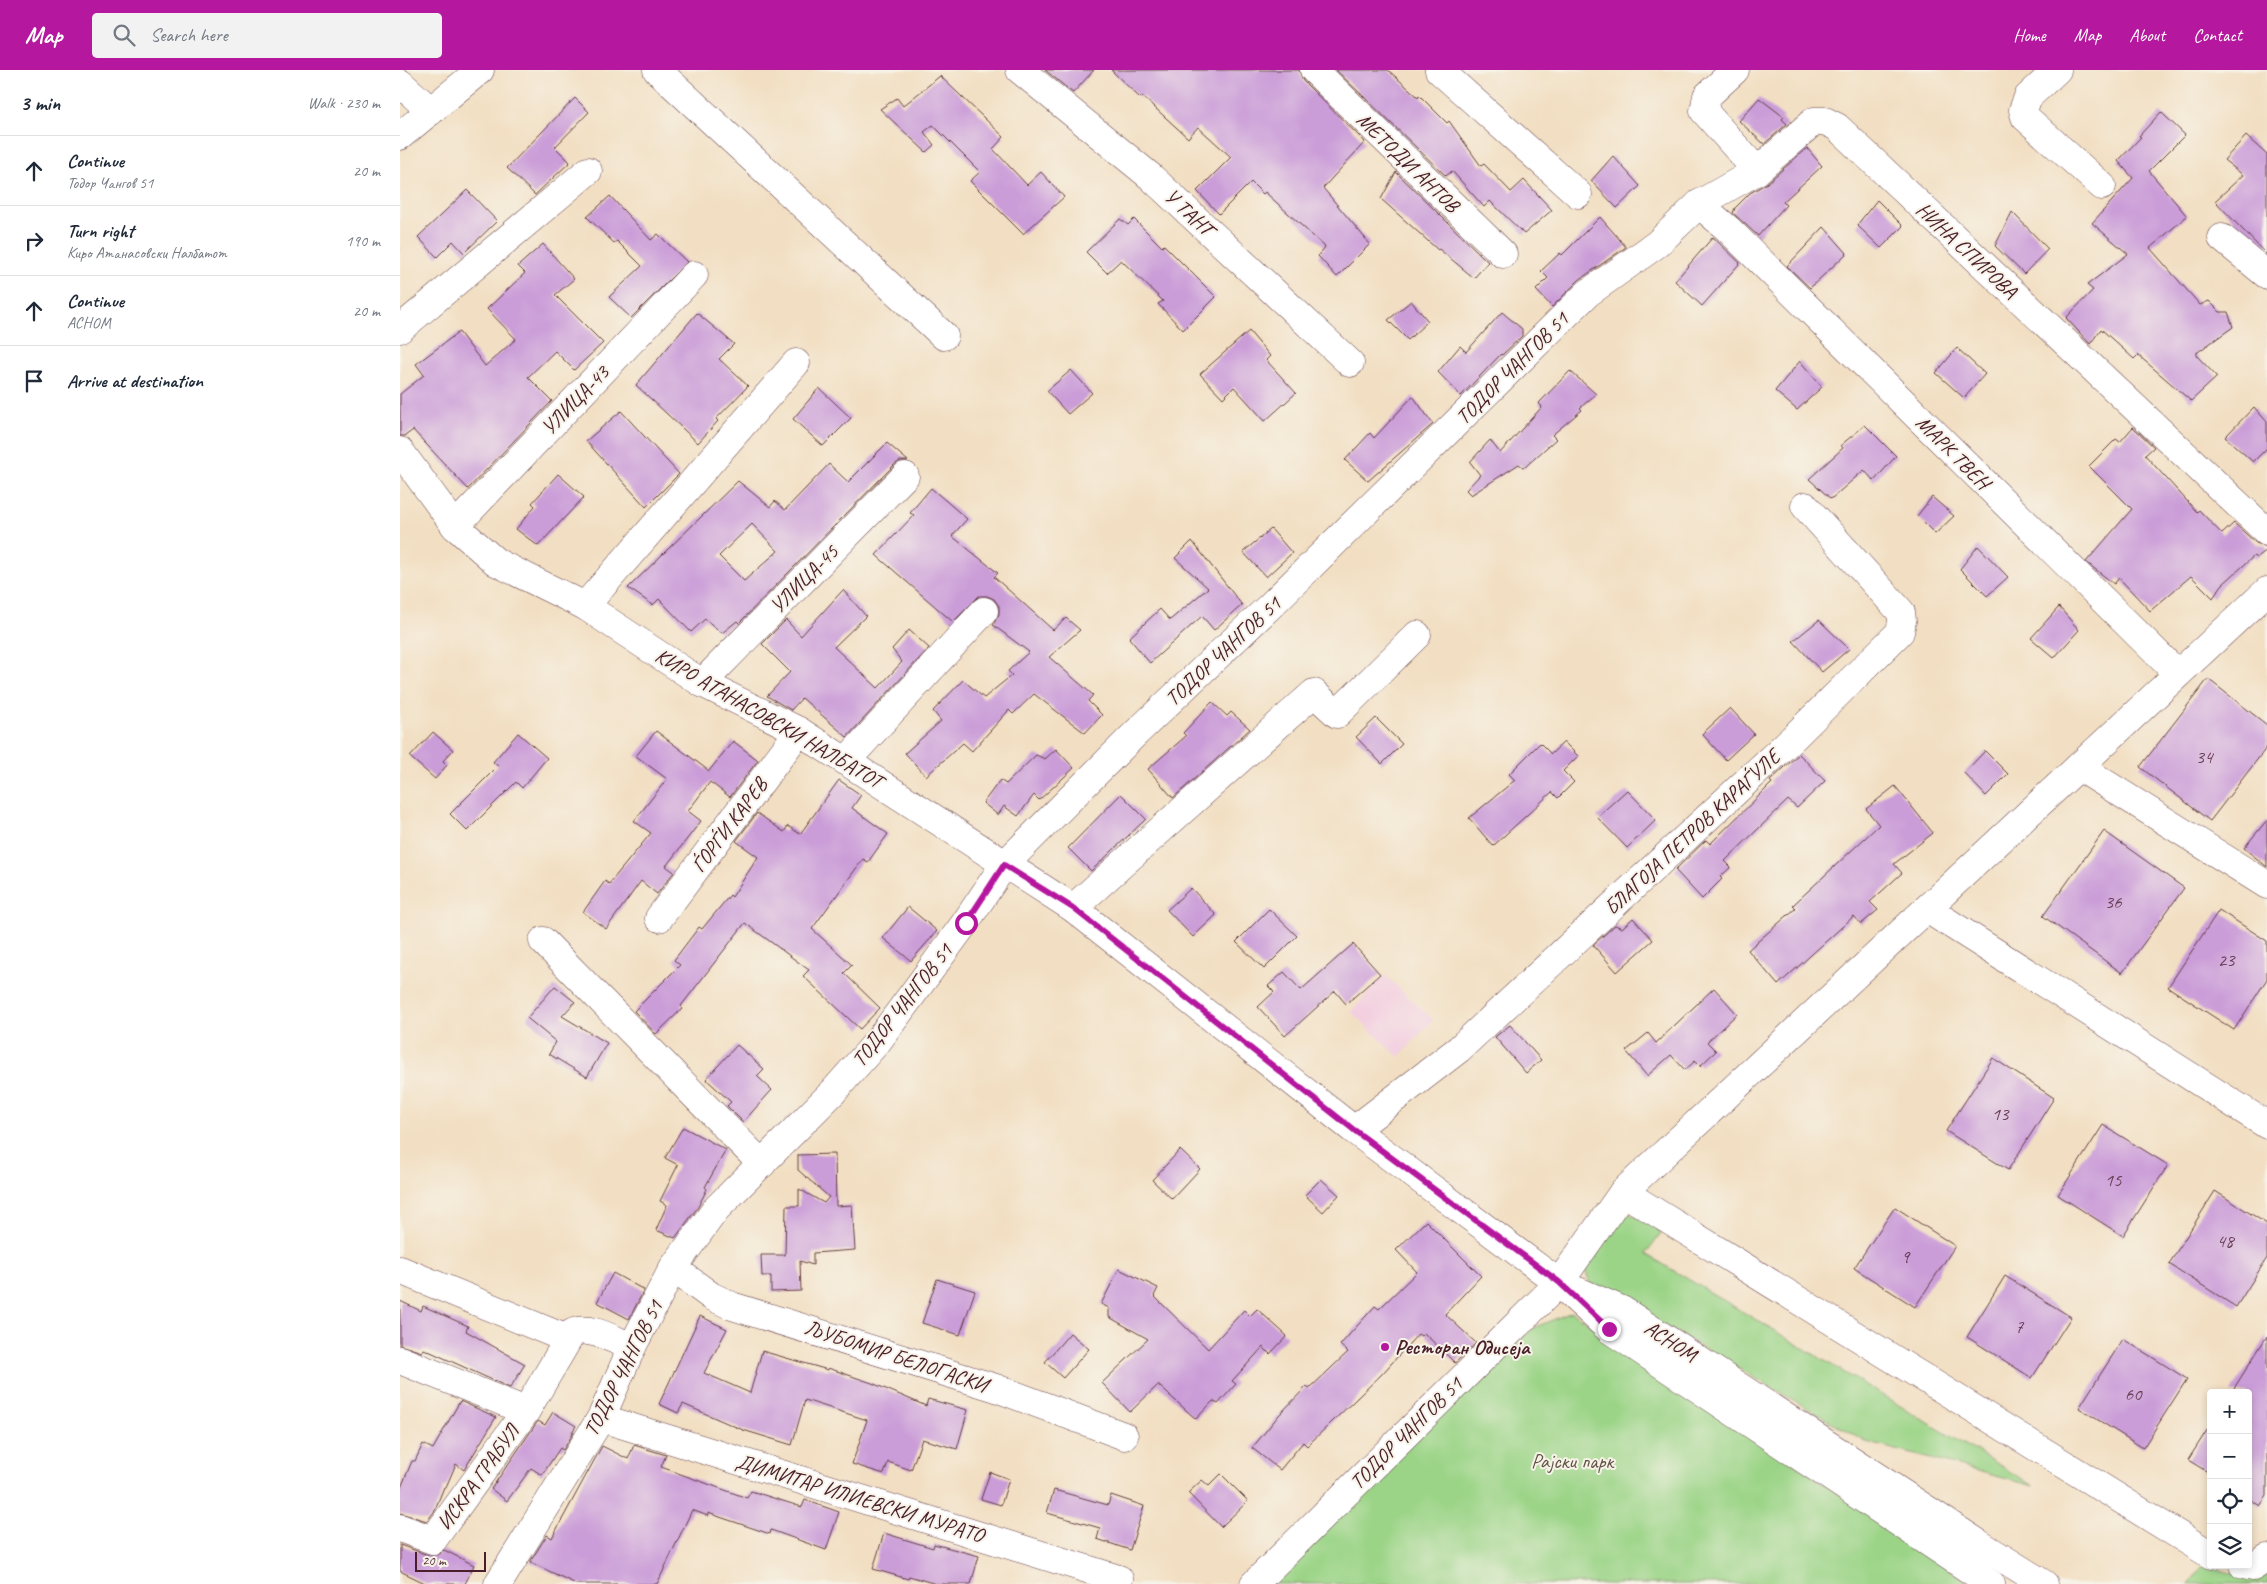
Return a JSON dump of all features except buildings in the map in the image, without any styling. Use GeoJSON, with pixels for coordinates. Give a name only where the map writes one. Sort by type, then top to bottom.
{"type":"FeatureCollection","features":[{"type":"Feature","properties":{"kind":"street"},"geometry":{"type":"LineString","coordinates":[[400,136],[480,70]]}},
{"type":"Feature","properties":{"kind":"street"},"geometry":{"type":"LineString","coordinates":[[657,70],[944,336]]}},
{"type":"Feature","properties":{"kind":"street","name":"У ТАНТ"},"geometry":{"type":"LineString","coordinates":[[1020,70],[1151,177],[1350,363]]}},
{"type":"Feature","properties":{"kind":"street","name":"МЕТОДИ АНТОВ"},"geometry":{"type":"LineString","coordinates":[[1314,70],[1502,254]]}},
{"type":"Feature","properties":{"kind":"street"},"geometry":{"type":"LineString","coordinates":[[1439,70],[1578,194]]}},
{"type":"Feature","properties":{"kind":"street"},"geometry":{"type":"LineString","coordinates":[[1735,70],[1707,96],[1704,111],[1757,171]]}},
{"type":"Feature","properties":{"kind":"street"},"geometry":{"type":"LineString","coordinates":[[2057,70],[2028,97],[2023,110],[2025,117],[2102,186]]}},
{"type":"Feature","properties":{"kind":"street"},"geometry":{"type":"LineString","coordinates":[[400,84],[430,111]]}},
{"type":"Feature","properties":{"kind":"street","name":"НИНА СПИРОВА"},"geometry":{"type":"LineString","coordinates":[[1757,171],[1814,121],[1825,121],[1836,127],[2267,532]]}},
{"type":"Feature","properties":{"kind":"street"},"geometry":{"type":"LineString","coordinates":[[400,329],[588,171]]}},
{"type":"Feature","properties":{"kind":"street","name":"ТОДОР ЧАНГОВ 51"},"geometry":{"type":"LineString","coordinates":[[498,1584],[601,1418],[632,1347],[673,1268],[716,1209],[833,1092],[878,1041],[966,923],[1004,865],[1134,735],[1276,600],[1588,293],[1657,244],[1699,204],[1757,171]]}},
{"type":"Feature","properties":{"kind":"street","name":"МАРК ТВЕН"},"geometry":{"type":"LineString","coordinates":[[1699,204],[1728,229],[2178,674]]}},
{"type":"Feature","properties":{"kind":"street"},"geometry":{"type":"LineString","coordinates":[[2222,238],[2267,275]]}},
{"type":"Feature","properties":{"kind":"street","name":"УЛИЦА-43"},"geometry":{"type":"LineString","coordinates":[[455,526],[694,275]]}},
{"type":"Feature","properties":{"kind":"street"},"geometry":{"type":"LineString","coordinates":[[585,606],[796,363]]}},
{"type":"Feature","properties":{"kind":"street","name":"КИРО АТАНАСОВСКИ НАЛБАТОТ"},"geometry":{"type":"LineString","coordinates":[[400,451],[455,526],[496,562],[585,606],[702,682],[799,731],[847,760],[1004,865],[1073,908],[1354,1130],[1559,1282]]}},
{"type":"Feature","properties":{"kind":"street","name":"УЛИЦА-45"},"geometry":{"type":"LineString","coordinates":[[702,682],[905,476]]}},
{"type":"Feature","properties":{"kind":"street","name":"БЛАГОЈА ПЕТРОВ КАРАЃУЛЕ"},"geometry":{"type":"LineString","coordinates":[[1354,1130],[1459,1049],[1794,737],[1900,632],[1901,612],[1805,506]]}},
{"type":"Feature","properties":{"kind":"street","name":"ТОДОР ЧАНГОВ 51"},"geometry":{"type":"LineString","coordinates":[[1254,1584],[1559,1282],[1623,1192],[2267,591]]}},
{"type":"Feature","properties":{"kind":"street"},"geometry":{"type":"LineString","coordinates":[[847,760],[984,611]]}},
{"type":"Feature","properties":{"kind":"street"},"geometry":{"type":"LineString","coordinates":[[1073,908],[1314,693],[1337,714],[1417,635]]}},
{"type":"Feature","properties":{"kind":"street","name":"ЃОРЃИ КАРЕВ"},"geometry":{"type":"LineString","coordinates":[[659,918],[799,731]]}},
{"type":"Feature","properties":{"kind":"street"},"geometry":{"type":"LineString","coordinates":[[2079,767],[2267,885]]}},
{"type":"Feature","properties":{"kind":"street"},"geometry":{"type":"LineString","coordinates":[[1927,909],[2267,1124]]}},
{"type":"Feature","properties":{"kind":"street"},"geometry":{"type":"LineString","coordinates":[[543,941],[762,1164]]}},
{"type":"Feature","properties":{"kind":"street"},"geometry":{"type":"LineString","coordinates":[[1623,1192],[2207,1552]]}},
{"type":"Feature","properties":{"kind":"street","name":"ЉУБОМИР БЕЛОГАСКИ"},"geometry":{"type":"LineString","coordinates":[[673,1268],[711,1296],[732,1306],[996,1388],[1124,1436]]}},
{"type":"Feature","properties":{"kind":"street"},"geometry":{"type":"LineString","coordinates":[[400,1270],[567,1339],[577,1331],[587,1331],[632,1347]]}},
{"type":"Feature","properties":{"kind":"street","name":"АСНОМ"},"geometry":{"type":"LineString","coordinates":[[1559,1282],[1609,1329],[1991,1584]]}},
{"type":"Feature","properties":{"kind":"street","name":"АСНОМ"},"geometry":{"type":"LineString","coordinates":[[1559,1282],[1622,1310],[1978,1543],[2044,1584]]}},
{"type":"Feature","properties":{"kind":"street","name":"ИСКРА ГРАБУЛ"},"geometry":{"type":"LineString","coordinates":[[400,1528],[433,1540],[526,1412],[567,1339]]}},
{"type":"Feature","properties":{"kind":"street","name":"ИСКРА ГРАБУЛ"},"geometry":{"type":"LineString","coordinates":[[400,1360],[526,1412]]}},
{"type":"Feature","properties":{"kind":"street","name":"ДИМИТАР ИЛИЕВСКИ МУРАТО"},"geometry":{"type":"LineString","coordinates":[[601,1418],[1119,1579]]}},
{"type":"Feature","properties":{"kind":"street"},"geometry":{"type":"LineString","coordinates":[[2252,1567],[2267,1558]]}},
{"type":"Feature","properties":{"kind":"shaded area"},"geometry":{"type":"Polygon","coordinates":[[[1385,975],[1433,1020],[1399,1057],[1351,1012],[1385,975]]]}},
{"type":"Feature","properties":{"kind":"green space"},"geometry":{"type":"Polygon","coordinates":[[[1621,1210],[1664,1230],[1646,1254],[2034,1486],[1866,1442],[1590,1283],[1585,1270],[1586,1252],[1621,1210]]]}},
{"type":"Feature","properties":{"kind":"green space","name":"Рајски парк"},"geometry":{"type":"Polygon","coordinates":[[[1572,1312],[1971,1584],[1254,1584],[1533,1328],[1572,1312]]]}},
{"type":"Feature","properties":{"kind":"green space"},"geometry":{"type":"Polygon","coordinates":[[[2205,1563],[2207,1564],[2207,1569],[2218,1569],[2235,1574],[2267,1569],[2267,1584],[2189,1584],[2205,1563]]]}},
{"type":"Feature","properties":{"kind":"place","name":"Ресторан Одисеја"},"geometry":{"type":"Point","coordinates":[1385,1347]}},
{"type":"Feature","properties":{"kind":"route"},"geometry":{"type":"LineString","coordinates":[[966,923],[1004,865],[1073,908],[1354,1130],[1559,1282],[1609,1329]]}}]}
